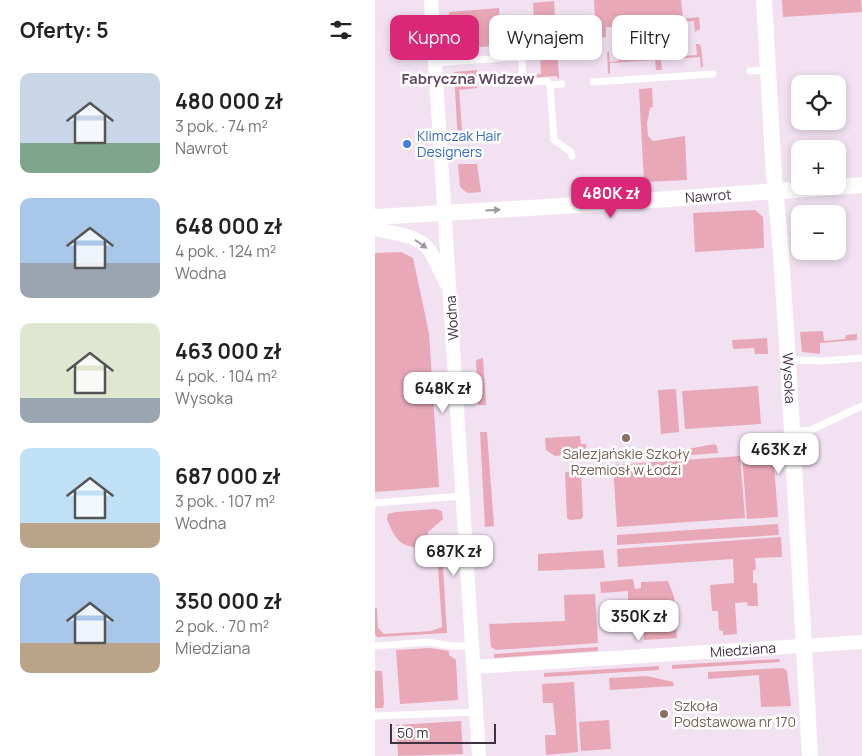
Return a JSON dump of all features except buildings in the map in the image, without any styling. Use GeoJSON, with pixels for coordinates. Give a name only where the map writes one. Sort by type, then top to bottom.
{"type":"FeatureCollection","features":[{"type":"Feature","properties":{"kind":"street","name":"Wodna"},"geometry":{"type":"LineString","coordinates":[[431,0],[479,756]]}},
{"type":"Feature","properties":{"kind":"street","name":"Wysoka"},"geometry":{"type":"LineString","coordinates":[[764,0],[775,191],[788,360],[810,756]]}},
{"type":"Feature","properties":{"kind":"street","name":"Nawrot"},"geometry":{"type":"LineString","coordinates":[[375,217],[862,185]]}},
{"type":"Feature","properties":{"kind":"street"},"geometry":{"type":"LineString","coordinates":[[375,229],[405,236],[424,245],[429,250],[450,290]]}},
{"type":"Feature","properties":{"kind":"street","name":"Miedziana"},"geometry":{"type":"LineString","coordinates":[[474,667],[862,642]]}},
{"type":"Feature","properties":{"kind":"lane"},"geometry":{"type":"LineString","coordinates":[[435,63],[517,57],[522,60],[523,83],[546,81],[550,85],[554,140],[571,152],[572,156]]}},
{"type":"Feature","properties":{"kind":"lane"},"geometry":{"type":"LineString","coordinates":[[750,71],[767,70]]}},
{"type":"Feature","properties":{"kind":"lane"},"geometry":{"type":"LineString","coordinates":[[593,82],[713,74]]}},
{"type":"Feature","properties":{"kind":"lane"},"geometry":{"type":"LineString","coordinates":[[550,85],[562,84]]}},
{"type":"Feature","properties":{"kind":"lane"},"geometry":{"type":"LineString","coordinates":[[575,187],[576,205]]}},
{"type":"Feature","properties":{"kind":"lane"},"geometry":{"type":"LineString","coordinates":[[788,360],[822,361],[862,358]]}},
{"type":"Feature","properties":{"kind":"lane"},"geometry":{"type":"LineString","coordinates":[[792,432],[811,430],[862,406]]}},
{"type":"Feature","properties":{"kind":"lane"},"geometry":{"type":"LineString","coordinates":[[375,503],[463,496]]}},
{"type":"Feature","properties":{"kind":"lane"},"geometry":{"type":"LineString","coordinates":[[375,646],[431,642],[452,646],[473,646]]}},
{"type":"Feature","properties":{"kind":"lane"},"geometry":{"type":"LineString","coordinates":[[375,716],[477,712]]}},
{"type":"Feature","properties":{"kind":"shaded area"},"geometry":{"type":"Polygon","coordinates":[[[594,0],[681,0],[683,15],[612,15],[612,27],[606,27],[606,37],[602,37],[602,15],[595,15],[594,0]]]}},
{"type":"Feature","properties":{"kind":"shaded area"},"geometry":{"type":"Polygon","coordinates":[[[782,0],[861,0],[862,12],[783,17],[782,0]]]}},
{"type":"Feature","properties":{"kind":"shaded area"},"geometry":{"type":"Polygon","coordinates":[[[554,1],[555,15],[534,15],[533,3],[554,1]]]}},
{"type":"Feature","properties":{"kind":"shaded area"},"geometry":{"type":"Polygon","coordinates":[[[499,8],[499,15],[489,15],[489,46],[479,47],[479,15],[449,15],[449,12],[499,8]]]}},
{"type":"Feature","properties":{"kind":"shaded area"},"geometry":{"type":"Polygon","coordinates":[[[699,17],[700,29],[695,32],[694,21],[688,21],[688,18],[699,17]]]}},
{"type":"Feature","properties":{"kind":"shaded area"},"geometry":{"type":"Polygon","coordinates":[[[696,44],[699,44],[703,66],[701,68],[700,57],[688,58],[688,56],[697,55],[696,44]]]}},
{"type":"Feature","properties":{"kind":"shaded area"},"geometry":{"type":"Polygon","coordinates":[[[609,51],[610,62],[655,60],[610,63],[610,74],[608,73],[607,53],[609,51]]]}},
{"type":"Feature","properties":{"kind":"shaded area"},"geometry":{"type":"Polygon","coordinates":[[[540,60],[558,60],[559,79],[556,76],[531,78],[528,76],[541,74],[540,60]]]}},
{"type":"Feature","properties":{"kind":"shaded area"},"geometry":{"type":"Polygon","coordinates":[[[655,60],[661,60],[662,70],[656,70],[655,60]]]}},
{"type":"Feature","properties":{"kind":"shaded area"},"geometry":{"type":"Polygon","coordinates":[[[477,70],[477,88],[459,90],[463,143],[458,143],[454,72],[477,70]]]}},
{"type":"Feature","properties":{"kind":"shaded area"},"geometry":{"type":"Polygon","coordinates":[[[652,88],[653,107],[650,108],[647,123],[648,136],[653,141],[685,136],[687,180],[644,182],[639,89],[652,88]]]}},
{"type":"Feature","properties":{"kind":"shaded area"},"geometry":{"type":"Polygon","coordinates":[[[458,164],[477,164],[481,192],[468,193],[460,187],[458,164]]]}},
{"type":"Feature","properties":{"kind":"shaded area"},"geometry":{"type":"Polygon","coordinates":[[[755,210],[763,217],[764,248],[695,252],[693,213],[755,210]]]}},
{"type":"Feature","properties":{"kind":"shaded area"},"geometry":{"type":"Polygon","coordinates":[[[401,252],[413,258],[429,333],[439,487],[375,492],[375,253],[401,252]]]}},
{"type":"Feature","properties":{"kind":"shaded area"},"geometry":{"type":"Polygon","coordinates":[[[823,331],[824,341],[845,339],[846,335],[857,334],[857,340],[820,343],[820,354],[802,352],[800,332],[823,331]]]}},
{"type":"Feature","properties":{"kind":"shaded area"},"geometry":{"type":"Polygon","coordinates":[[[767,338],[768,354],[755,354],[754,348],[733,349],[732,340],[767,338]]]}},
{"type":"Feature","properties":{"kind":"shaded area"},"geometry":{"type":"Polygon","coordinates":[[[483,358],[486,405],[478,405],[476,360],[483,358]]]}},
{"type":"Feature","properties":{"kind":"shaded area"},"geometry":{"type":"Polygon","coordinates":[[[758,386],[761,424],[685,429],[682,391],[758,386]]]}},
{"type":"Feature","properties":{"kind":"shaded area"},"geometry":{"type":"Polygon","coordinates":[[[676,389],[679,432],[661,434],[658,390],[676,389]]]}},
{"type":"Feature","properties":{"kind":"shaded area"},"geometry":{"type":"Polygon","coordinates":[[[480,432],[487,432],[494,526],[485,527],[480,432]]]}},
{"type":"Feature","properties":{"kind":"shaded area"},"geometry":{"type":"Polygon","coordinates":[[[580,436],[581,444],[586,444],[587,453],[555,456],[546,450],[545,438],[580,436]]]}},
{"type":"Feature","properties":{"kind":"shaded area"},"geometry":{"type":"Polygon","coordinates":[[[714,444],[717,446],[718,453],[612,461],[611,459],[652,456],[714,444]]]}},
{"type":"Feature","properties":{"kind":"shaded area"},"geometry":{"type":"Polygon","coordinates":[[[773,453],[778,517],[747,519],[742,456],[773,453]]]}},
{"type":"Feature","properties":{"kind":"shaded area"},"geometry":{"type":"Polygon","coordinates":[[[740,456],[745,518],[617,527],[613,465],[740,456]]]}},
{"type":"Feature","properties":{"kind":"shaded area"},"geometry":{"type":"Polygon","coordinates":[[[579,471],[581,473],[583,517],[570,520],[567,518],[565,474],[566,472],[579,471]]]}},
{"type":"Feature","properties":{"kind":"shaded area"},"geometry":{"type":"Polygon","coordinates":[[[435,509],[442,511],[443,519],[428,532],[429,547],[413,547],[402,543],[397,539],[387,519],[388,514],[396,512],[435,509]]]}},
{"type":"Feature","properties":{"kind":"shaded area"},"geometry":{"type":"Polygon","coordinates":[[[778,524],[779,535],[617,545],[617,535],[778,524]]]}},
{"type":"Feature","properties":{"kind":"shaded area"},"geometry":{"type":"Polygon","coordinates":[[[781,537],[782,557],[755,558],[756,570],[753,570],[753,583],[757,583],[758,606],[748,606],[747,602],[735,603],[737,634],[723,635],[723,631],[719,630],[718,611],[712,611],[710,585],[734,583],[733,559],[618,567],[617,549],[781,537]]]}},
{"type":"Feature","properties":{"kind":"shaded area"},"geometry":{"type":"Polygon","coordinates":[[[603,550],[605,568],[538,571],[538,554],[603,550]]]}},
{"type":"Feature","properties":{"kind":"shaded area"},"geometry":{"type":"Polygon","coordinates":[[[442,551],[447,633],[377,637],[375,634],[375,608],[377,608],[378,628],[384,634],[431,631],[442,627],[437,552],[442,551]]]}},
{"type":"Feature","properties":{"kind":"shaded area"},"geometry":{"type":"Polygon","coordinates":[[[633,579],[635,589],[641,588],[641,582],[668,581],[674,597],[677,638],[644,640],[642,612],[627,610],[627,613],[611,614],[610,603],[628,601],[628,591],[601,593],[600,582],[633,579]]]}},
{"type":"Feature","properties":{"kind":"shaded area"},"geometry":{"type":"Polygon","coordinates":[[[595,594],[598,643],[496,650],[491,647],[489,624],[565,621],[564,595],[595,594]]]}},
{"type":"Feature","properties":{"kind":"shaded area"},"geometry":{"type":"Polygon","coordinates":[[[598,647],[598,651],[494,658],[494,654],[598,647]]]}},
{"type":"Feature","properties":{"kind":"shaded area"},"geometry":{"type":"Polygon","coordinates":[[[430,648],[449,651],[449,655],[456,660],[458,700],[400,704],[396,650],[430,648]]]}},
{"type":"Feature","properties":{"kind":"shaded area"},"geometry":{"type":"Polygon","coordinates":[[[779,659],[780,662],[672,669],[672,665],[779,659]]]}},
{"type":"Feature","properties":{"kind":"shaded area"},"geometry":{"type":"Polygon","coordinates":[[[659,666],[659,670],[544,677],[544,673],[659,666]]]}},
{"type":"Feature","properties":{"kind":"shaded area"},"geometry":{"type":"Polygon","coordinates":[[[783,668],[787,671],[791,706],[761,707],[759,675],[708,679],[708,672],[783,668]]]}},
{"type":"Feature","properties":{"kind":"shaded area"},"geometry":{"type":"Polygon","coordinates":[[[375,671],[382,671],[383,708],[375,708],[375,671]]]}},
{"type":"Feature","properties":{"kind":"shaded area"},"geometry":{"type":"Polygon","coordinates":[[[647,676],[673,682],[674,686],[610,690],[609,678],[647,676]]]}},
{"type":"Feature","properties":{"kind":"shaded area"},"geometry":{"type":"Polygon","coordinates":[[[574,682],[578,752],[546,755],[545,735],[556,735],[553,703],[543,703],[542,684],[574,682]]]}},
{"type":"Feature","properties":{"kind":"shaded area"},"geometry":{"type":"Polygon","coordinates":[[[609,720],[611,749],[581,751],[579,722],[609,720]]]}},
{"type":"Feature","properties":{"kind":"shaded area"},"geometry":{"type":"Polygon","coordinates":[[[461,721],[463,754],[398,756],[396,725],[461,721]]]}},
{"type":"Feature","properties":{"kind":"place","name":"Klimczak Hair Designers"},"geometry":{"type":"Point","coordinates":[407,144]}},
{"type":"Feature","properties":{"kind":"place","name":"Salezjańskie Szkoły Rzemiosł w Łodzi"},"geometry":{"type":"Point","coordinates":[626,438]}},
{"type":"Feature","properties":{"kind":"place","name":"Szkoła Podstawowa nr 170"},"geometry":{"type":"Point","coordinates":[664,714]}},
{"type":"Feature","properties":{"kind":"district","name":"Fabryczna Widzew"},"geometry":{"type":"Point","coordinates":[468,79]}}]}
